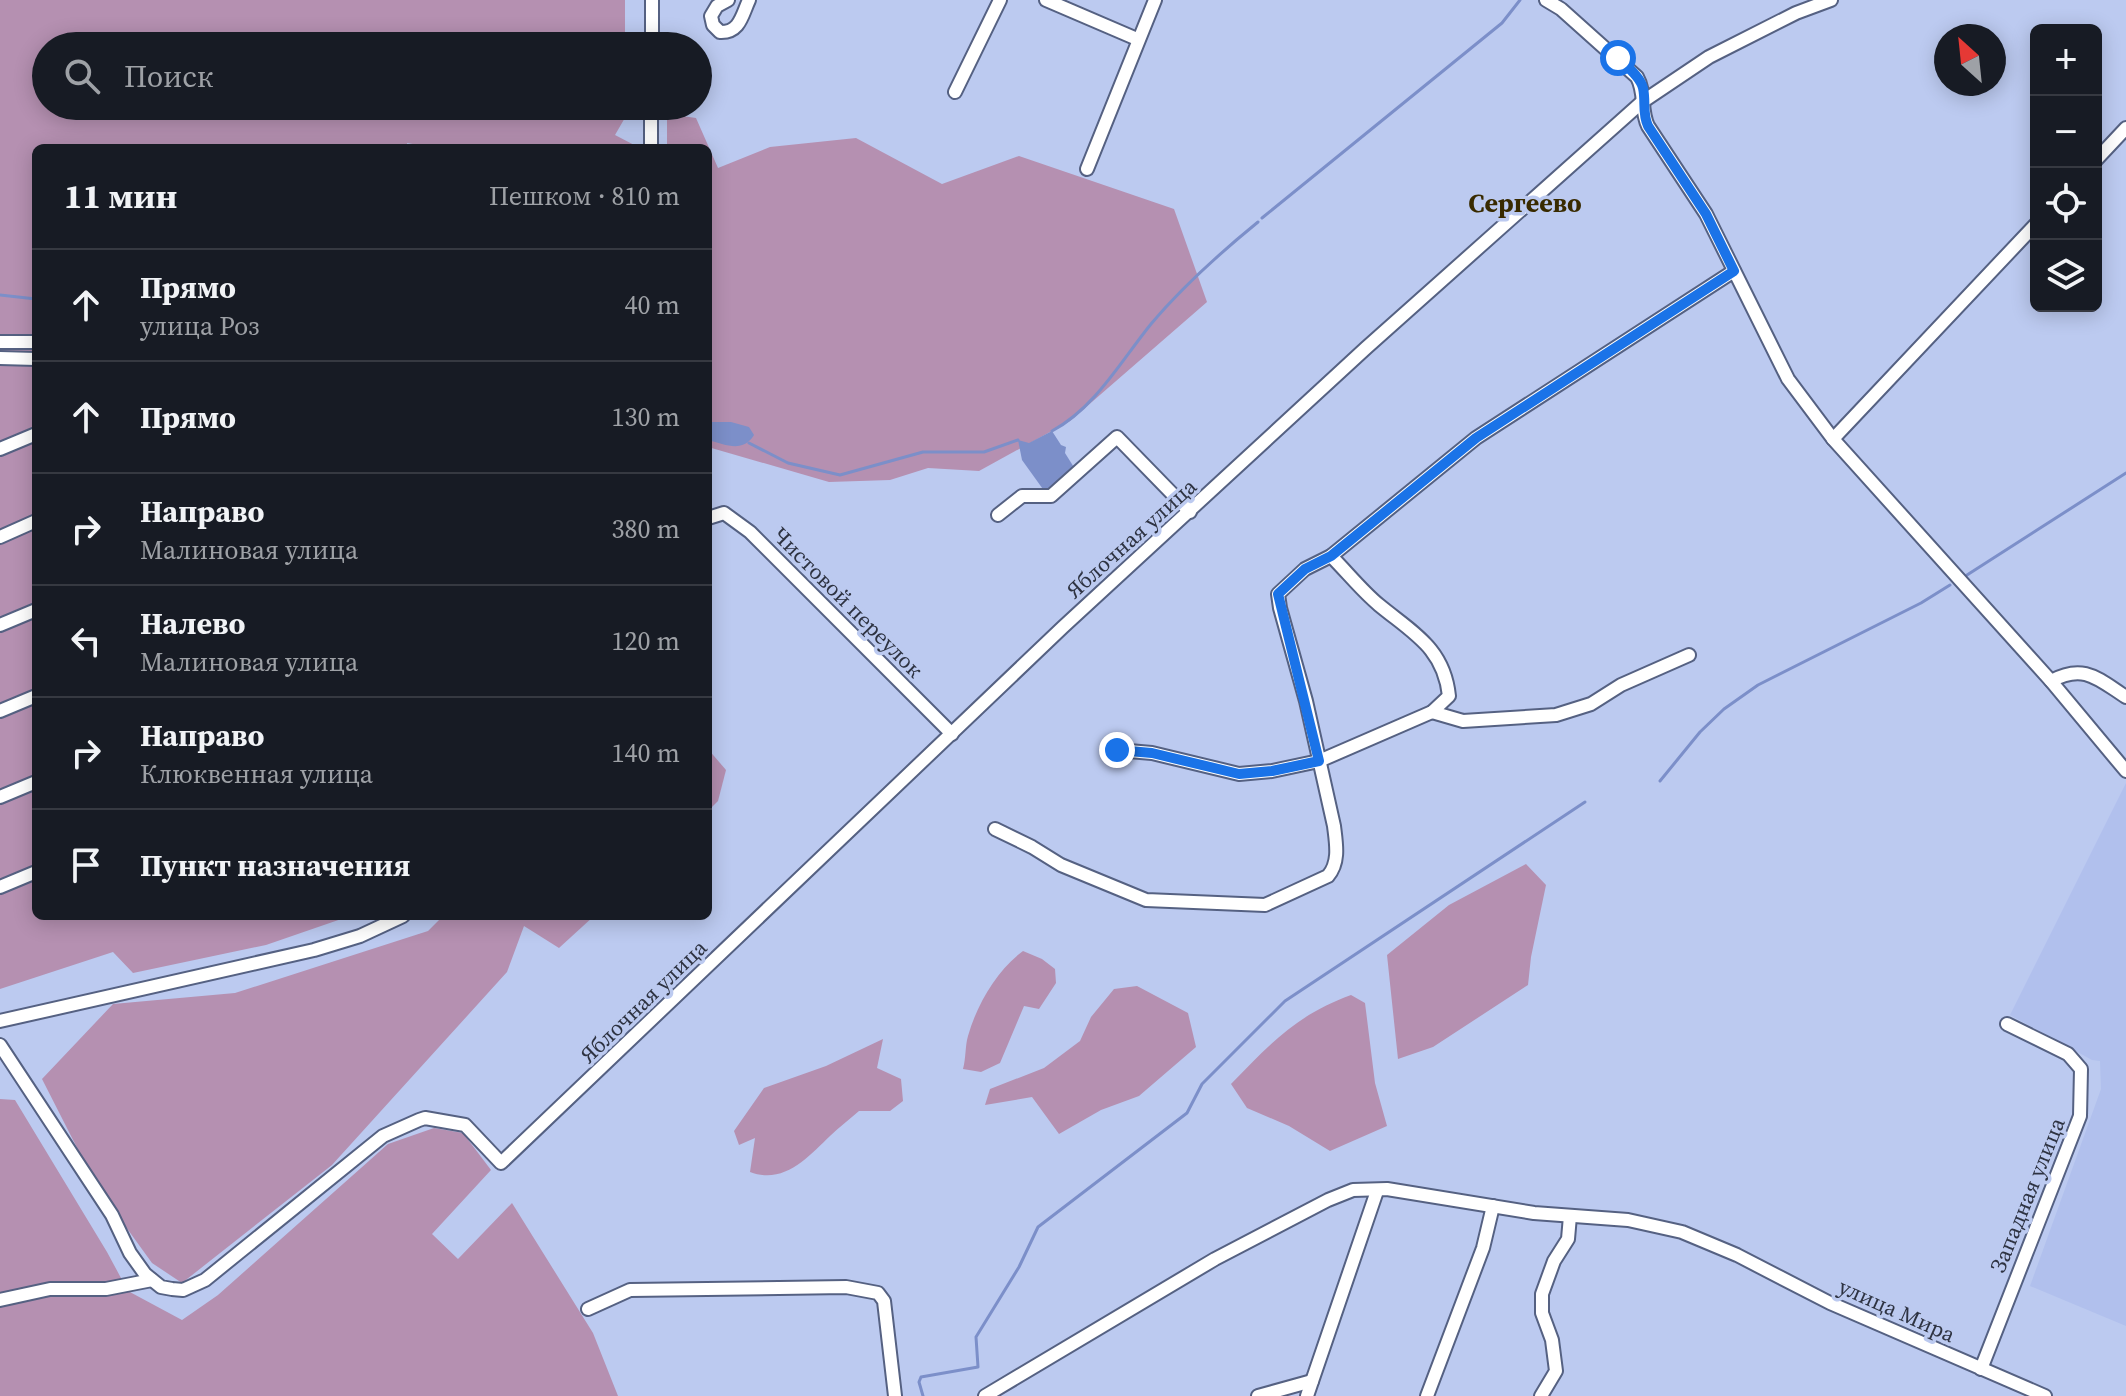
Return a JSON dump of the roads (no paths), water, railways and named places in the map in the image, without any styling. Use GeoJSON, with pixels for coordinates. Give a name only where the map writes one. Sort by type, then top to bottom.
{"type":"FeatureCollection","features":[{"type":"Feature","properties":{"kind":"street"},"geometry":{"type":"LineString","coordinates":[[652,0],[652,32]]}},
{"type":"Feature","properties":{"kind":"street"},"geometry":{"type":"LineString","coordinates":[[728,0],[717,6],[711,16],[713,25],[720,32],[729,32],[739,24],[749,0]]}},
{"type":"Feature","properties":{"kind":"street"},"geometry":{"type":"LineString","coordinates":[[955,92],[1000,0]]}},
{"type":"Feature","properties":{"kind":"street"},"geometry":{"type":"LineString","coordinates":[[1046,0],[1137,39]]}},
{"type":"Feature","properties":{"kind":"street"},"geometry":{"type":"LineString","coordinates":[[1087,169],[1155,0]]}},
{"type":"Feature","properties":{"kind":"street"},"geometry":{"type":"LineString","coordinates":[[1546,0],[1572,18],[1637,77],[1643,88],[1642,102],[1648,126],[1706,214],[1788,379],[1833,439],[2051,681],[2126,771]]}},
{"type":"Feature","properties":{"kind":"street","name":"Яблочная улица"},"geometry":{"type":"LineString","coordinates":[[152,1280],[161,1287],[183,1290],[205,1280],[383,1136],[425,1118],[465,1125],[501,1163],[1063,627],[1366,348],[1642,102],[1709,57],[1796,13],[1831,0]]}},
{"type":"Feature","properties":{"kind":"street"},"geometry":{"type":"LineString","coordinates":[[651,120],[651,144]]}},
{"type":"Feature","properties":{"kind":"street"},"geometry":{"type":"LineString","coordinates":[[2102,154],[2126,128]]}},
{"type":"Feature","properties":{"kind":"street"},"geometry":{"type":"LineString","coordinates":[[1833,439],[2030,230]]}},
{"type":"Feature","properties":{"kind":"street"},"geometry":{"type":"LineString","coordinates":[[995,829],[1061,865],[1146,900],[1265,905],[1328,876],[1335,868],[1337,847],[1334,826],[1278,594],[1305,569],[1331,556],[1476,438],[1734,271]]}},
{"type":"Feature","properties":{"kind":"street"},"geometry":{"type":"LineString","coordinates":[[0,342],[32,342]]}},
{"type":"Feature","properties":{"kind":"street"},"geometry":{"type":"LineString","coordinates":[[0,358],[32,359]]}},
{"type":"Feature","properties":{"kind":"street"},"geometry":{"type":"LineString","coordinates":[[0,449],[32,436]]}},
{"type":"Feature","properties":{"kind":"street"},"geometry":{"type":"LineString","coordinates":[[998,515],[1022,496],[1051,496],[1117,437],[1190,512]]}},
{"type":"Feature","properties":{"kind":"street","name":"Чистовой переулок"},"geometry":{"type":"LineString","coordinates":[[712,517],[724,513],[750,532],[952,734]]}},
{"type":"Feature","properties":{"kind":"street"},"geometry":{"type":"LineString","coordinates":[[0,537],[32,523]]}},
{"type":"Feature","properties":{"kind":"street"},"geometry":{"type":"LineString","coordinates":[[1117,750],[1152,753],[1239,774],[1272,771],[1319,761],[1432,712],[1449,696],[1447,676],[1427,641],[1377,603],[1331,556]]}},
{"type":"Feature","properties":{"kind":"street"},"geometry":{"type":"LineString","coordinates":[[0,625],[32,612]]}},
{"type":"Feature","properties":{"kind":"street"},"geometry":{"type":"LineString","coordinates":[[1432,712],[1463,721],[1556,715],[1591,704],[1621,685],[1689,655]]}},
{"type":"Feature","properties":{"kind":"street"},"geometry":{"type":"LineString","coordinates":[[2051,681],[2071,671],[2077,672],[2097,679],[2126,697]]}},
{"type":"Feature","properties":{"kind":"street"},"geometry":{"type":"LineString","coordinates":[[0,711],[32,698]]}},
{"type":"Feature","properties":{"kind":"street"},"geometry":{"type":"LineString","coordinates":[[0,797],[32,784]]}},
{"type":"Feature","properties":{"kind":"street"},"geometry":{"type":"LineString","coordinates":[[0,887],[32,874]]}},
{"type":"Feature","properties":{"kind":"street"},"geometry":{"type":"LineString","coordinates":[[0,1021],[314,950],[360,936],[394,920]]}},
{"type":"Feature","properties":{"kind":"street","name":"Западная улица"},"geometry":{"type":"LineString","coordinates":[[1981,1369],[2080,1116],[2081,1069],[2068,1054],[2007,1024]]}},
{"type":"Feature","properties":{"kind":"street"},"geometry":{"type":"LineString","coordinates":[[0,1045],[112,1215],[130,1253],[152,1280],[106,1289],[50,1289],[0,1300]]}},
{"type":"Feature","properties":{"kind":"street","name":"улица Мира"},"geometry":{"type":"LineString","coordinates":[[985,1396],[1215,1259],[1328,1200],[1353,1190],[1387,1189],[1534,1213],[1628,1220],[1682,1232],[1737,1255],[1830,1303],[2045,1396]]}},
{"type":"Feature","properties":{"kind":"street"},"geometry":{"type":"LineString","coordinates":[[1307,1396],[1377,1191]]}},
{"type":"Feature","properties":{"kind":"street"},"geometry":{"type":"LineString","coordinates":[[1427,1396],[1483,1248],[1493,1206]]}},
{"type":"Feature","properties":{"kind":"street"},"geometry":{"type":"LineString","coordinates":[[1541,1396],[1556,1371],[1552,1340],[1542,1313],[1542,1294],[1554,1261],[1568,1239],[1570,1216]]}},
{"type":"Feature","properties":{"kind":"street"},"geometry":{"type":"LineString","coordinates":[[588,1309],[630,1290],[846,1287],[878,1293],[884,1301],[895,1396]]}},
{"type":"Feature","properties":{"kind":"street"},"geometry":{"type":"LineString","coordinates":[[1258,1396],[1312,1381]]}},
{"type":"Feature","properties":{"kind":"waterway"},"geometry":{"type":"LineString","coordinates":[[1262,218],[1502,23],[1520,0]]}},
{"type":"Feature","properties":{"kind":"waterway"},"geometry":{"type":"LineString","coordinates":[[1052,431],[1094,397],[1176,296],[1258,222]]}},
{"type":"Feature","properties":{"kind":"waterway"},"geometry":{"type":"LineString","coordinates":[[0,295],[32,299]]}},
{"type":"Feature","properties":{"kind":"waterway"},"geometry":{"type":"LineString","coordinates":[[749,443],[788,463],[840,475],[923,452],[984,452],[1018,440]]}},
{"type":"Feature","properties":{"kind":"waterway"},"geometry":{"type":"LineString","coordinates":[[1967,575],[2126,473]]}},
{"type":"Feature","properties":{"kind":"waterway"},"geometry":{"type":"LineString","coordinates":[[1660,781],[1700,732],[1724,709],[1758,685],[1921,603],[1950,585]]}},
{"type":"Feature","properties":{"kind":"waterway"},"geometry":{"type":"LineString","coordinates":[[923,1396],[919,1382],[921,1377],[978,1367],[976,1337],[1019,1267],[1038,1227],[1187,1113],[1202,1084],[1285,1001],[1585,802]]}},
{"type":"Feature","properties":{"kind":"district","name":"Сергеево"},"geometry":{"type":"Point","coordinates":[1525,203]}}]}
